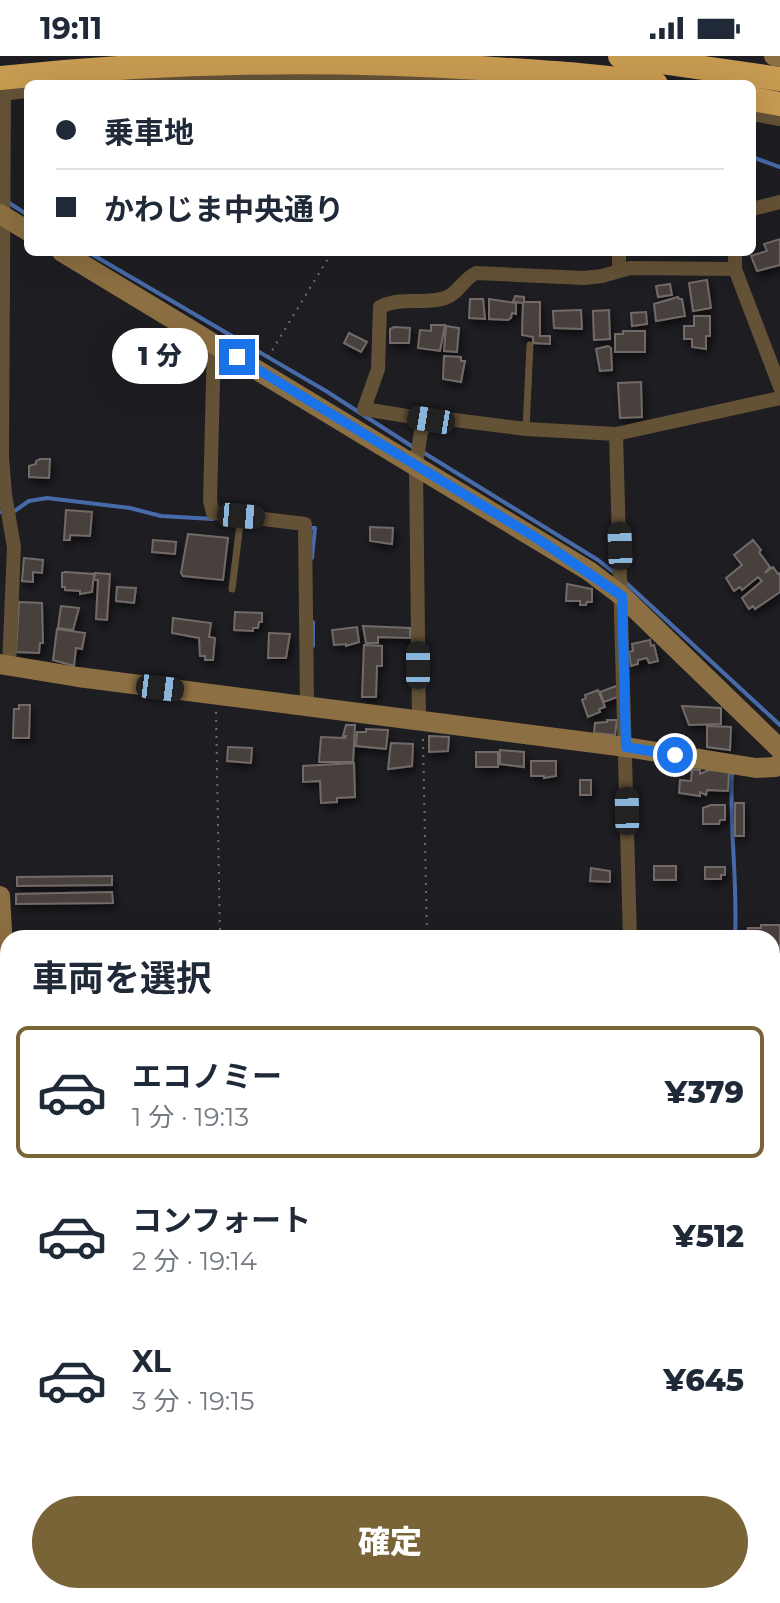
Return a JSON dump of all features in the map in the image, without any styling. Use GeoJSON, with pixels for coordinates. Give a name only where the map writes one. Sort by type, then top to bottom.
{"type":"FeatureCollection","features":[{"type":"Feature","properties":{"kind":"highway"},"geometry":{"type":"LineString","coordinates":[[619,56],[780,79]]}},
{"type":"Feature","properties":{"kind":"highway"},"geometry":{"type":"LineString","coordinates":[[53,80],[144,66],[303,61],[535,72],[616,80]]}},
{"type":"Feature","properties":{"kind":"highway"},"geometry":{"type":"LineString","coordinates":[[1,88],[24,84]]}},
{"type":"Feature","properties":{"kind":"highway"},"geometry":{"type":"LineString","coordinates":[[756,100],[780,104]]}},
{"type":"Feature","properties":{"kind":"street"},"geometry":{"type":"LineString","coordinates":[[196,80],[209,56]]}},
{"type":"Feature","properties":{"kind":"street"},"geometry":{"type":"LineString","coordinates":[[619,56],[620,80]]}},
{"type":"Feature","properties":{"kind":"street"},"geometry":{"type":"LineString","coordinates":[[774,56],[780,57]]}},
{"type":"Feature","properties":{"kind":"street"},"geometry":{"type":"LineString","coordinates":[[214,80],[308,75],[425,80]]}},
{"type":"Feature","properties":{"kind":"street"},"geometry":{"type":"LineString","coordinates":[[24,91],[1,88],[2,457],[14,547],[5,665],[626,747],[756,768],[775,767],[780,763]]}},
{"type":"Feature","properties":{"kind":"street"},"geometry":{"type":"LineString","coordinates":[[756,115],[780,119]]}},
{"type":"Feature","properties":{"kind":"street"},"geometry":{"type":"LineString","coordinates":[[756,208],[780,202]]}},
{"type":"Feature","properties":{"kind":"street"},"geometry":{"type":"LineString","coordinates":[[2,215],[24,229]]}},
{"type":"Feature","properties":{"kind":"street"},"geometry":{"type":"LineString","coordinates":[[619,256],[619,271]]}},
{"type":"Feature","properties":{"kind":"street"},"geometry":{"type":"LineString","coordinates":[[735,256],[735,269],[780,387]]}},
{"type":"Feature","properties":{"kind":"street"},"geometry":{"type":"LineString","coordinates":[[92,260],[214,343],[260,371],[418,455],[538,539],[620,583],[780,749]]}},
{"type":"Feature","properties":{"kind":"street"},"geometry":{"type":"LineString","coordinates":[[735,269],[630,268],[584,278],[476,273],[446,298],[388,302],[380,307],[378,369],[364,409],[431,420],[439,418],[526,429],[616,434],[780,398]]}},
{"type":"Feature","properties":{"kind":"street"},"geometry":{"type":"LineString","coordinates":[[214,343],[210,501],[213,513],[305,524],[307,707]]}},
{"type":"Feature","properties":{"kind":"street"},"geometry":{"type":"LineString","coordinates":[[420,722],[418,455],[421,431],[431,420]]}},
{"type":"Feature","properties":{"kind":"street"},"geometry":{"type":"LineString","coordinates":[[616,434],[630,930]]}},
{"type":"Feature","properties":{"kind":"street"},"geometry":{"type":"LineString","coordinates":[[0,896],[3,930]]}},
{"type":"Feature","properties":{"kind":"lane"},"geometry":{"type":"LineString","coordinates":[[526,429],[530,345]]}},
{"type":"Feature","properties":{"kind":"lane"},"geometry":{"type":"LineString","coordinates":[[232,589],[241,516]]}},
{"type":"Feature","properties":{"kind":"path"},"geometry":{"type":"LineString","coordinates":[[260,371],[330,256]]}},
{"type":"Feature","properties":{"kind":"path"},"geometry":{"type":"LineString","coordinates":[[215,695],[220,930]]}},
{"type":"Feature","properties":{"kind":"path"},"geometry":{"type":"LineString","coordinates":[[420,722],[427,930]]}},
{"type":"Feature","properties":{"kind":"building"},"geometry":{"type":"Polygon","coordinates":[[[780,239],[780,265],[757,271],[751,256],[767,251],[764,244],[780,239]]]}},
{"type":"Feature","properties":{"kind":"building"},"geometry":{"type":"Polygon","coordinates":[[[707,280],[711,308],[693,311],[689,283],[707,280]]]}},
{"type":"Feature","properties":{"kind":"building"},"geometry":{"type":"Polygon","coordinates":[[[670,284],[672,295],[658,297],[656,286],[670,284]]]}},
{"type":"Feature","properties":{"kind":"building"},"geometry":{"type":"Polygon","coordinates":[[[515,296],[524,297],[524,302],[540,302],[540,336],[550,336],[550,344],[533,343],[533,337],[522,335],[523,303],[513,302],[515,296]]]}},
{"type":"Feature","properties":{"kind":"building"},"geometry":{"type":"Polygon","coordinates":[[[678,297],[682,299],[685,316],[656,321],[654,304],[678,297]]]}},
{"type":"Feature","properties":{"kind":"building"},"geometry":{"type":"Polygon","coordinates":[[[470,299],[483,299],[485,319],[469,318],[470,299]]]}},
{"type":"Feature","properties":{"kind":"building"},"geometry":{"type":"Polygon","coordinates":[[[489,299],[516,303],[516,314],[512,313],[508,320],[489,319],[489,299]]]}},
{"type":"Feature","properties":{"kind":"building"},"geometry":{"type":"Polygon","coordinates":[[[581,310],[582,329],[554,328],[553,311],[581,310]]]}},
{"type":"Feature","properties":{"kind":"building"},"geometry":{"type":"Polygon","coordinates":[[[609,310],[610,339],[594,340],[593,311],[609,310]]]}},
{"type":"Feature","properties":{"kind":"building"},"geometry":{"type":"Polygon","coordinates":[[[646,312],[647,324],[632,326],[631,313],[646,312]]]}},
{"type":"Feature","properties":{"kind":"building"},"geometry":{"type":"Polygon","coordinates":[[[694,316],[710,316],[710,336],[706,336],[706,349],[692,347],[692,339],[684,339],[684,326],[694,326],[694,316]]]}},
{"type":"Feature","properties":{"kind":"building"},"geometry":{"type":"Polygon","coordinates":[[[431,325],[445,325],[440,351],[418,348],[420,330],[431,331],[431,325]]]}},
{"type":"Feature","properties":{"kind":"building"},"geometry":{"type":"Polygon","coordinates":[[[446,326],[459,328],[457,352],[444,351],[446,326]]]}},
{"type":"Feature","properties":{"kind":"building"},"geometry":{"type":"Polygon","coordinates":[[[410,328],[409,343],[390,343],[390,329],[410,328]]]}},
{"type":"Feature","properties":{"kind":"building"},"geometry":{"type":"Polygon","coordinates":[[[623,331],[645,331],[645,352],[615,352],[615,334],[623,334],[623,331]]]}},
{"type":"Feature","properties":{"kind":"building"},"geometry":{"type":"Polygon","coordinates":[[[349,333],[367,342],[361,352],[344,343],[349,333]]]}},
{"type":"Feature","properties":{"kind":"building"},"geometry":{"type":"Polygon","coordinates":[[[611,348],[612,370],[600,371],[596,349],[611,348]]]}},
{"type":"Feature","properties":{"kind":"building"},"geometry":{"type":"Polygon","coordinates":[[[444,356],[461,357],[461,361],[465,361],[461,382],[443,379],[444,356]]]}},
{"type":"Feature","properties":{"kind":"building"},"geometry":{"type":"Polygon","coordinates":[[[641,382],[642,417],[620,418],[618,383],[641,382]]]}},
{"type":"Feature","properties":{"kind":"building"},"geometry":{"type":"Polygon","coordinates":[[[40,459],[50,459],[49,478],[29,477],[29,466],[40,459]]]}},
{"type":"Feature","properties":{"kind":"building"},"geometry":{"type":"Polygon","coordinates":[[[66,510],[92,512],[90,536],[70,535],[70,540],[64,540],[66,510]]]}},
{"type":"Feature","properties":{"kind":"building"},"geometry":{"type":"Polygon","coordinates":[[[370,527],[393,528],[392,544],[370,541],[370,527]]]}},
{"type":"Feature","properties":{"kind":"building"},"geometry":{"type":"Polygon","coordinates":[[[188,534],[228,538],[223,580],[183,576],[188,534]]]}},
{"type":"Feature","properties":{"kind":"building"},"geometry":{"type":"Polygon","coordinates":[[[153,540],[176,542],[175,554],[152,552],[153,540]]]}},
{"type":"Feature","properties":{"kind":"building"},"geometry":{"type":"Polygon","coordinates":[[[753,540],[770,567],[765,573],[773,567],[780,573],[780,592],[755,609],[753,606],[749,609],[742,598],[762,581],[758,577],[742,590],[740,587],[734,591],[726,578],[742,565],[734,555],[753,540]]]}},
{"type":"Feature","properties":{"kind":"building"},"geometry":{"type":"Polygon","coordinates":[[[24,558],[43,560],[42,573],[33,572],[33,582],[22,581],[24,558]]]}},
{"type":"Feature","properties":{"kind":"building"},"geometry":{"type":"Polygon","coordinates":[[[62,573],[94,574],[92,592],[80,594],[80,591],[65,590],[62,587],[62,573]]]}},
{"type":"Feature","properties":{"kind":"building"},"geometry":{"type":"Polygon","coordinates":[[[95,573],[110,574],[107,620],[96,619],[98,580],[94,580],[95,573]]]}},
{"type":"Feature","properties":{"kind":"building"},"geometry":{"type":"Polygon","coordinates":[[[567,584],[592,589],[592,602],[580,605],[580,601],[566,601],[567,584]]]}},
{"type":"Feature","properties":{"kind":"building"},"geometry":{"type":"Polygon","coordinates":[[[117,587],[136,588],[134,603],[116,601],[117,587]]]}},
{"type":"Feature","properties":{"kind":"building"},"geometry":{"type":"Polygon","coordinates":[[[19,602],[42,603],[43,643],[40,643],[39,653],[16,652],[19,602]]]}},
{"type":"Feature","properties":{"kind":"building"},"geometry":{"type":"Polygon","coordinates":[[[61,606],[79,608],[73,630],[58,628],[61,606]]]}},
{"type":"Feature","properties":{"kind":"building"},"geometry":{"type":"Polygon","coordinates":[[[235,612],[262,613],[262,622],[253,631],[234,630],[235,612]]]}},
{"type":"Feature","properties":{"kind":"building"},"geometry":{"type":"Polygon","coordinates":[[[173,618],[211,623],[209,637],[215,638],[213,660],[200,656],[199,638],[172,633],[173,618]]]}},
{"type":"Feature","properties":{"kind":"building"},"geometry":{"type":"Polygon","coordinates":[[[363,626],[410,628],[410,638],[378,637],[378,643],[366,643],[363,626]]]}},
{"type":"Feature","properties":{"kind":"building"},"geometry":{"type":"Polygon","coordinates":[[[357,627],[359,642],[346,646],[334,645],[332,630],[357,627]]]}},
{"type":"Feature","properties":{"kind":"building"},"geometry":{"type":"Polygon","coordinates":[[[57,629],[85,633],[82,649],[76,648],[74,666],[53,660],[57,629]]]}},
{"type":"Feature","properties":{"kind":"building"},"geometry":{"type":"Polygon","coordinates":[[[269,633],[290,634],[286,658],[268,658],[269,633]]]}},
{"type":"Feature","properties":{"kind":"building"},"geometry":{"type":"Polygon","coordinates":[[[650,640],[658,661],[649,663],[647,658],[631,666],[629,652],[633,651],[632,644],[650,640]]]}},
{"type":"Feature","properties":{"kind":"building"},"geometry":{"type":"Polygon","coordinates":[[[364,645],[382,646],[382,666],[377,666],[376,697],[362,697],[364,645]]]}},
{"type":"Feature","properties":{"kind":"building"},"geometry":{"type":"Polygon","coordinates":[[[616,686],[620,696],[604,702],[600,692],[616,686]]]}},
{"type":"Feature","properties":{"kind":"building"},"geometry":{"type":"Polygon","coordinates":[[[598,690],[605,707],[588,717],[582,700],[586,698],[585,695],[598,690]]]}},
{"type":"Feature","properties":{"kind":"building"},"geometry":{"type":"Polygon","coordinates":[[[19,705],[30,705],[29,738],[13,738],[14,709],[19,709],[19,705]]]}},
{"type":"Feature","properties":{"kind":"building"},"geometry":{"type":"Polygon","coordinates":[[[682,706],[721,708],[721,724],[689,725],[682,706]]]}},
{"type":"Feature","properties":{"kind":"building"},"geometry":{"type":"Polygon","coordinates":[[[617,720],[615,735],[594,733],[595,723],[617,720]]]}},
{"type":"Feature","properties":{"kind":"building"},"geometry":{"type":"Polygon","coordinates":[[[346,725],[355,725],[353,762],[319,762],[321,737],[345,738],[346,725]]]}},
{"type":"Feature","properties":{"kind":"building"},"geometry":{"type":"Polygon","coordinates":[[[707,726],[731,727],[730,750],[707,747],[707,726]]]}},
{"type":"Feature","properties":{"kind":"building"},"geometry":{"type":"Polygon","coordinates":[[[366,729],[388,730],[386,749],[356,746],[357,732],[366,732],[366,729]]]}},
{"type":"Feature","properties":{"kind":"building"},"geometry":{"type":"Polygon","coordinates":[[[429,736],[449,737],[448,751],[429,752],[429,736]]]}},
{"type":"Feature","properties":{"kind":"building"},"geometry":{"type":"Polygon","coordinates":[[[391,743],[413,744],[412,766],[388,769],[391,743]]]}},
{"type":"Feature","properties":{"kind":"building"},"geometry":{"type":"Polygon","coordinates":[[[228,747],[252,748],[251,763],[227,761],[228,747]]]}},
{"type":"Feature","properties":{"kind":"building"},"geometry":{"type":"Polygon","coordinates":[[[500,750],[524,752],[524,767],[500,764],[500,750]]]}},
{"type":"Feature","properties":{"kind":"building"},"geometry":{"type":"Polygon","coordinates":[[[476,752],[498,752],[498,767],[476,767],[476,752]]]}},
{"type":"Feature","properties":{"kind":"building"},"geometry":{"type":"Polygon","coordinates":[[[531,761],[556,761],[556,776],[531,776],[531,761]]]}},
{"type":"Feature","properties":{"kind":"building"},"geometry":{"type":"Polygon","coordinates":[[[354,763],[355,797],[321,803],[320,781],[303,782],[303,766],[354,763]]]}},
{"type":"Feature","properties":{"kind":"building"},"geometry":{"type":"Polygon","coordinates":[[[692,769],[700,770],[700,774],[709,770],[729,771],[728,791],[707,790],[706,795],[700,792],[700,796],[679,793],[680,780],[691,781],[692,769]]]}},
{"type":"Feature","properties":{"kind":"building"},"geometry":{"type":"Polygon","coordinates":[[[580,780],[591,780],[591,795],[580,795],[580,780]]]}},
{"type":"Feature","properties":{"kind":"building"},"geometry":{"type":"Polygon","coordinates":[[[735,803],[744,803],[744,836],[735,836],[735,803]]]}},
{"type":"Feature","properties":{"kind":"building"},"geometry":{"type":"Polygon","coordinates":[[[725,805],[725,820],[720,820],[719,824],[703,824],[703,808],[725,805]]]}},
{"type":"Feature","properties":{"kind":"building"},"geometry":{"type":"Polygon","coordinates":[[[654,866],[676,866],[676,880],[654,880],[654,866]]]}},
{"type":"Feature","properties":{"kind":"building"},"geometry":{"type":"Polygon","coordinates":[[[705,867],[725,867],[725,875],[721,875],[721,879],[705,879],[705,867]]]}},
{"type":"Feature","properties":{"kind":"building"},"geometry":{"type":"Polygon","coordinates":[[[591,868],[610,871],[610,882],[590,881],[591,868]]]}},
{"type":"Feature","properties":{"kind":"building"},"geometry":{"type":"Polygon","coordinates":[[[112,876],[112,885],[17,886],[17,877],[112,876]]]}},
{"type":"Feature","properties":{"kind":"building"},"geometry":{"type":"Polygon","coordinates":[[[112,892],[113,903],[16,904],[16,894],[112,892]]]}},
{"type":"Feature","properties":{"kind":"building"},"geometry":{"type":"Polygon","coordinates":[[[761,925],[780,925],[780,930],[748,930],[761,928],[761,925]]]}},
{"type":"Feature","properties":{"kind":"waterway"},"geometry":{"type":"LineString","coordinates":[[756,158],[780,167]]}},
{"type":"Feature","properties":{"kind":"waterway"},"geometry":{"type":"LineString","coordinates":[[6,201],[24,212]]}},
{"type":"Feature","properties":{"kind":"waterway"},"geometry":{"type":"LineString","coordinates":[[95,256],[326,391],[413,447]]}},
{"type":"Feature","properties":{"kind":"waterway"},"geometry":{"type":"LineString","coordinates":[[421,451],[616,574]]}},
{"type":"Feature","properties":{"kind":"waterway"},"geometry":{"type":"LineString","coordinates":[[0,512],[13,512],[29,501],[47,498],[130,508],[161,516],[213,519]]}},
{"type":"Feature","properties":{"kind":"waterway"},"geometry":{"type":"LineString","coordinates":[[309,528],[315,528],[312,558]]}},
{"type":"Feature","properties":{"kind":"waterway"},"geometry":{"type":"LineString","coordinates":[[623,580],[780,725]]}},
{"type":"Feature","properties":{"kind":"waterway"},"geometry":{"type":"LineString","coordinates":[[313,622],[313,646]]}},
{"type":"Feature","properties":{"kind":"waterway"},"geometry":{"type":"LineString","coordinates":[[732,771],[735,930]]}},
{"type":"Feature","properties":{"kind":"route"},"geometry":{"type":"LineString","coordinates":[[237,357],[538,539],[622,596],[626,747],[675,755]]}}]}
